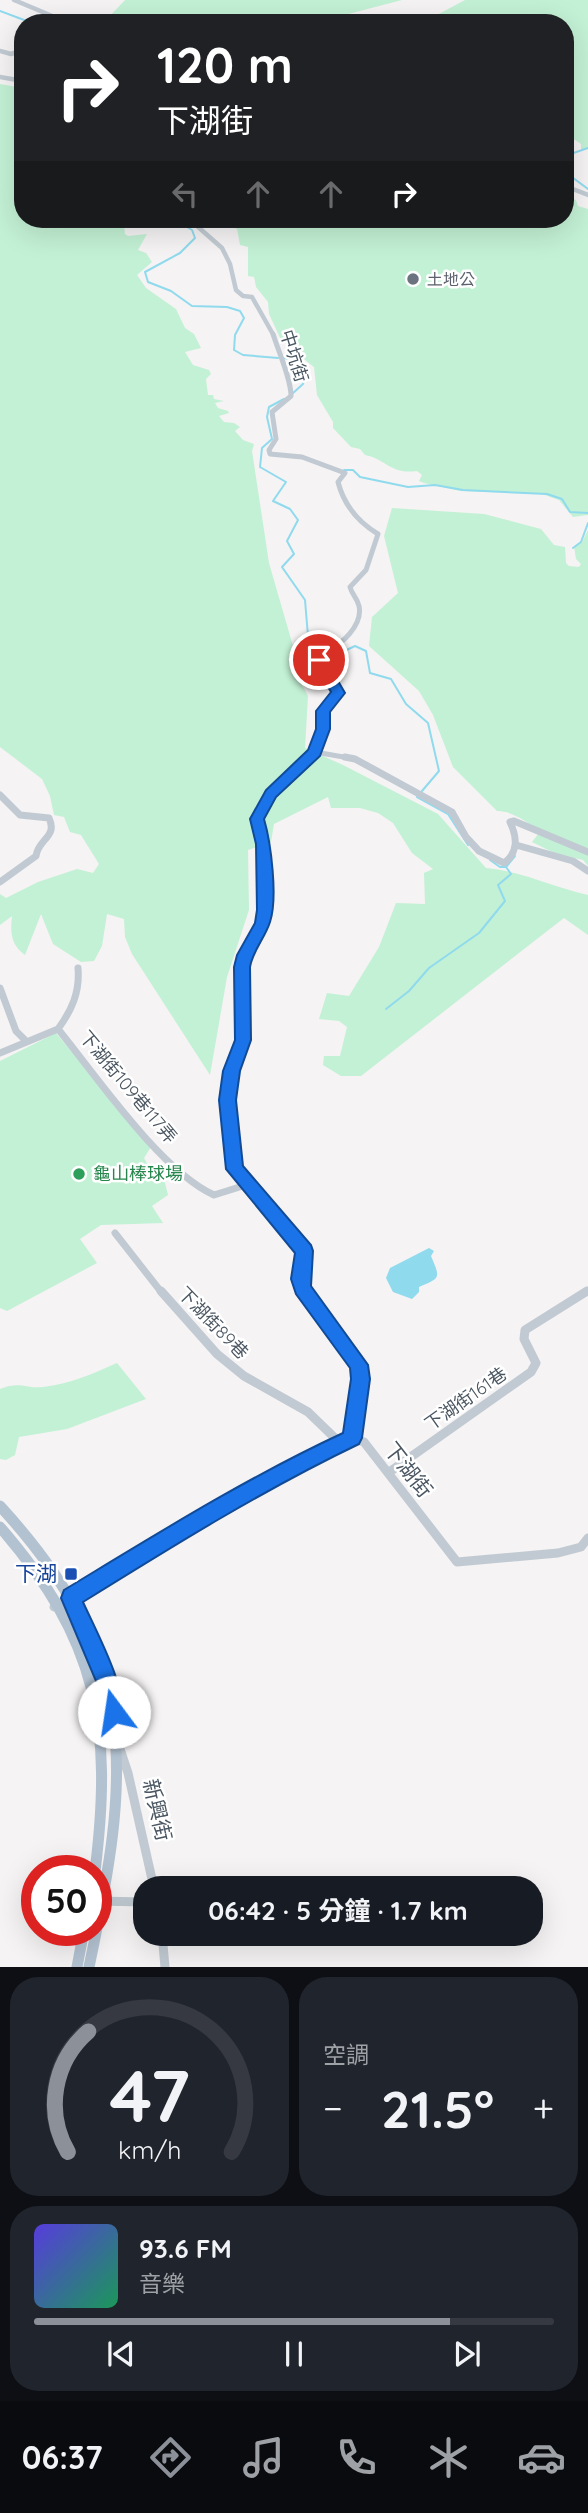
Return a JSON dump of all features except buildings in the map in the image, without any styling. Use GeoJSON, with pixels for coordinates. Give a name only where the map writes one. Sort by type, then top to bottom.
{"type":"FeatureCollection","features":[{"type":"Feature","properties":{"kind":"main road"},"geometry":{"type":"LineString","coordinates":[[0,1506],[42,1554],[71,1598],[106,1681],[117,1741],[115,1814],[107,1855]]}},
{"type":"Feature","properties":{"kind":"main road"},"geometry":{"type":"LineString","coordinates":[[0,1527],[31,1562],[71,1628],[94,1687],[102,1736],[103,1800],[97,1855]]}},
{"type":"Feature","properties":{"kind":"main road"},"geometry":{"type":"LineString","coordinates":[[77,1967],[82,1946]]}},
{"type":"Feature","properties":{"kind":"main road"},"geometry":{"type":"LineString","coordinates":[[89,1967],[92,1946]]}},
{"type":"Feature","properties":{"kind":"street"},"geometry":{"type":"LineString","coordinates":[[14,0],[47,14]]}},
{"type":"Feature","properties":{"kind":"street","name":"中坑街"},"geometry":{"type":"LineString","coordinates":[[199,228],[225,251],[234,271],[236,290],[243,296],[252,297],[270,325],[281,362],[291,381],[291,395],[272,412],[276,439],[269,451],[274,456],[302,457],[345,473],[338,482],[348,508],[366,528],[378,534],[376,550],[365,571],[350,587],[352,594],[356,595],[360,612],[344,639],[319,660],[338,693],[323,711],[323,729],[315,752]]}},
{"type":"Feature","properties":{"kind":"street"},"geometry":{"type":"LineString","coordinates":[[56,1606],[191,1524],[339,1442],[352,1438],[360,1390],[359,1365],[302,1289],[300,1279],[304,1251],[235,1169],[228,1100],[231,1071],[243,1040],[244,955],[262,923],[264,844],[257,819],[271,794],[315,752],[355,759],[420,794],[433,804],[453,812],[463,835],[494,861],[503,863],[510,859],[520,846]]}},
{"type":"Feature","properties":{"kind":"street"},"geometry":{"type":"LineString","coordinates":[[0,794],[20,815],[49,818],[54,832],[37,848],[36,856],[0,882]]}},
{"type":"Feature","properties":{"kind":"street"},"geometry":{"type":"LineString","coordinates":[[520,846],[510,822],[514,821],[588,852]]}},
{"type":"Feature","properties":{"kind":"street"},"geometry":{"type":"LineString","coordinates":[[520,846],[573,862],[588,871]]}},
{"type":"Feature","properties":{"kind":"street"},"geometry":{"type":"LineString","coordinates":[[0,1053],[58,1029],[76,1000],[81,983],[78,968]]}},
{"type":"Feature","properties":{"kind":"street"},"geometry":{"type":"LineString","coordinates":[[0,988],[16,1031],[26,1041]]}},
{"type":"Feature","properties":{"kind":"street","name":"下湖街109巷117弄"},"geometry":{"type":"LineString","coordinates":[[58,1029],[156,1147],[197,1187],[214,1195],[246,1185]]}},
{"type":"Feature","properties":{"kind":"street","name":"下湖街89巷"},"geometry":{"type":"LineString","coordinates":[[115,1233],[146,1275],[217,1354],[244,1376],[308,1412],[339,1442]]}},
{"type":"Feature","properties":{"kind":"street","name":"下湖街161巷"},"geometry":{"type":"LineString","coordinates":[[388,1473],[531,1372],[536,1363],[524,1339],[525,1330],[588,1291]]}},
{"type":"Feature","properties":{"kind":"street","name":"下湖街"},"geometry":{"type":"LineString","coordinates":[[352,1438],[364,1442],[457,1562],[564,1551],[580,1547],[588,1538]]}},
{"type":"Feature","properties":{"kind":"street","name":"新興街"},"geometry":{"type":"LineString","coordinates":[[117,1741],[128,1773],[151,1876]]}},
{"type":"Feature","properties":{"kind":"street"},"geometry":{"type":"LineString","coordinates":[[112,1901],[133,1902]]}},
{"type":"Feature","properties":{"kind":"street"},"geometry":{"type":"LineString","coordinates":[[163,1946],[165,1967]]}},
{"type":"Feature","properties":{"kind":"green space"},"geometry":{"type":"Polygon","coordinates":[[[125,0],[402,0],[348,14],[112,14],[125,0]]]}},
{"type":"Feature","properties":{"kind":"green space"},"geometry":{"type":"Polygon","coordinates":[[[465,0],[588,0],[588,149],[581,151],[581,144],[574,139],[574,14],[439,14],[465,0]]]}},
{"type":"Feature","properties":{"kind":"green space"},"geometry":{"type":"Polygon","coordinates":[[[0,84],[14,86],[14,228],[124,228],[128,236],[147,234],[138,250],[146,253],[152,262],[137,275],[146,288],[176,309],[185,328],[194,334],[201,348],[185,352],[193,365],[209,370],[211,374],[206,379],[208,395],[224,401],[215,403],[218,408],[229,413],[219,416],[224,422],[240,427],[235,431],[243,440],[254,444],[252,451],[269,563],[295,653],[288,659],[308,696],[305,748],[438,814],[486,868],[512,872],[588,895],[588,935],[564,918],[361,1076],[341,1076],[323,1065],[324,1056],[340,1056],[347,1027],[339,1021],[319,1019],[327,993],[349,996],[379,947],[396,903],[425,904],[424,873],[433,869],[412,853],[393,823],[378,813],[360,808],[331,808],[328,797],[274,824],[271,842],[248,850],[249,910],[227,977],[210,1075],[132,954],[125,937],[124,919],[107,914],[102,946],[94,961],[81,962],[53,944],[41,914],[25,955],[12,938],[12,916],[0,925],[0,894],[6,898],[38,882],[77,869],[93,873],[99,864],[81,835],[70,832],[64,817],[54,815],[50,796],[42,779],[0,747],[0,84]]]}},
{"type":"Feature","properties":{"kind":"green space"},"geometry":{"type":"Polygon","coordinates":[[[574,199],[578,206],[588,209],[588,515],[573,517],[559,500],[542,494],[460,491],[424,483],[419,481],[422,475],[417,471],[401,471],[351,447],[333,428],[333,422],[317,395],[314,367],[282,342],[269,314],[268,302],[256,287],[254,277],[248,276],[248,247],[240,245],[237,229],[234,228],[574,228],[574,199]]]}},
{"type":"Feature","properties":{"kind":"green space"},"geometry":{"type":"Polygon","coordinates":[[[392,508],[484,514],[541,529],[554,545],[565,547],[566,563],[569,566],[579,567],[581,564],[576,559],[574,546],[582,542],[588,530],[588,866],[583,860],[554,853],[532,842],[539,833],[535,829],[514,815],[497,811],[453,767],[433,715],[419,691],[369,646],[372,617],[398,593],[384,536],[392,508]]]}},
{"type":"Feature","properties":{"kind":"green space","name":"龜山棒球場"},"geometry":{"type":"Polygon","coordinates":[[[56,1033],[151,1147],[144,1158],[150,1169],[164,1179],[168,1195],[152,1206],[163,1223],[101,1225],[80,1239],[97,1263],[7,1311],[0,1308],[0,1061],[56,1033]]]}},
{"type":"Feature","properties":{"kind":"green space"},"geometry":{"type":"Polygon","coordinates":[[[117,1363],[146,1399],[67,1429],[19,1437],[15,1455],[6,1460],[0,1459],[0,1389],[18,1385],[37,1387],[62,1384],[117,1363]]]}},
{"type":"Feature","properties":{"kind":"water"},"geometry":{"type":"Polygon","coordinates":[[[429,1248],[434,1251],[431,1256],[437,1277],[419,1287],[419,1292],[412,1299],[393,1292],[386,1278],[390,1268],[429,1248]]]}},
{"type":"Feature","properties":{"kind":"waterway"},"geometry":{"type":"LineString","coordinates":[[0,11],[14,16]]}},
{"type":"Feature","properties":{"kind":"waterway"},"geometry":{"type":"LineString","coordinates":[[574,153],[588,148]]}},
{"type":"Feature","properties":{"kind":"waterway"},"geometry":{"type":"LineString","coordinates":[[574,179],[588,189]]}},
{"type":"Feature","properties":{"kind":"waterway"},"geometry":{"type":"LineString","coordinates":[[189,228],[195,238],[180,253],[145,272],[148,282],[171,291],[192,306],[227,307],[240,311],[244,318],[235,335],[234,350],[243,355],[278,358]]}},
{"type":"Feature","properties":{"kind":"waterway"},"geometry":{"type":"LineString","coordinates":[[284,358],[301,361],[306,367],[303,384],[292,394]]}},
{"type":"Feature","properties":{"kind":"waterway"},"geometry":{"type":"LineString","coordinates":[[284,399],[269,407],[267,417],[272,439],[262,448],[260,467],[286,482],[273,501],[290,509],[298,520],[287,541],[294,554],[282,567],[305,600],[309,648],[315,654],[323,654]]}},
{"type":"Feature","properties":{"kind":"waterway"},"geometry":{"type":"LineString","coordinates":[[344,470],[353,470],[360,477],[408,487],[435,485],[463,490],[547,494],[562,499],[570,512],[588,513]]}},
{"type":"Feature","properties":{"kind":"waterway"},"geometry":{"type":"LineString","coordinates":[[573,548],[581,542],[588,523]]}},
{"type":"Feature","properties":{"kind":"waterway"},"geometry":{"type":"LineString","coordinates":[[329,654],[338,654],[355,646],[366,651],[370,673],[391,679],[406,704],[428,723],[439,771],[422,791]]}},
{"type":"Feature","properties":{"kind":"waterway"},"geometry":{"type":"LineString","coordinates":[[418,795],[417,797],[448,814],[468,845]]}},
{"type":"Feature","properties":{"kind":"waterway"},"geometry":{"type":"LineString","coordinates":[[506,867],[515,856]]}},
{"type":"Feature","properties":{"kind":"waterway"},"geometry":{"type":"LineString","coordinates":[[490,860],[500,867],[506,867]]}},
{"type":"Feature","properties":{"kind":"waterway"},"geometry":{"type":"LineString","coordinates":[[386,1009],[409,991],[429,968],[479,933],[505,901],[498,885],[511,874],[506,867]]}},
{"type":"Feature","properties":{"kind":"place","name":"土地公"},"geometry":{"type":"Point","coordinates":[413,279]}},
{"type":"Feature","properties":{"kind":"place","name":"龜山棒球場"},"geometry":{"type":"Point","coordinates":[79,1174]}},
{"type":"Feature","properties":{"kind":"place","name":"下湖"},"geometry":{"type":"Point","coordinates":[71,1574]}},
{"type":"Feature","properties":{"kind":"route"},"geometry":{"type":"LineString","coordinates":[[114,1712],[106,1681],[71,1598],[191,1524],[339,1442],[352,1438],[359,1400],[359,1365],[302,1289],[300,1279],[305,1264],[304,1251],[235,1169],[228,1100],[231,1071],[243,1040],[241,989],[244,955],[262,923],[265,910],[264,844],[257,827],[257,819],[271,794],[315,752],[323,729],[323,711],[338,693],[319,660]]}}]}
